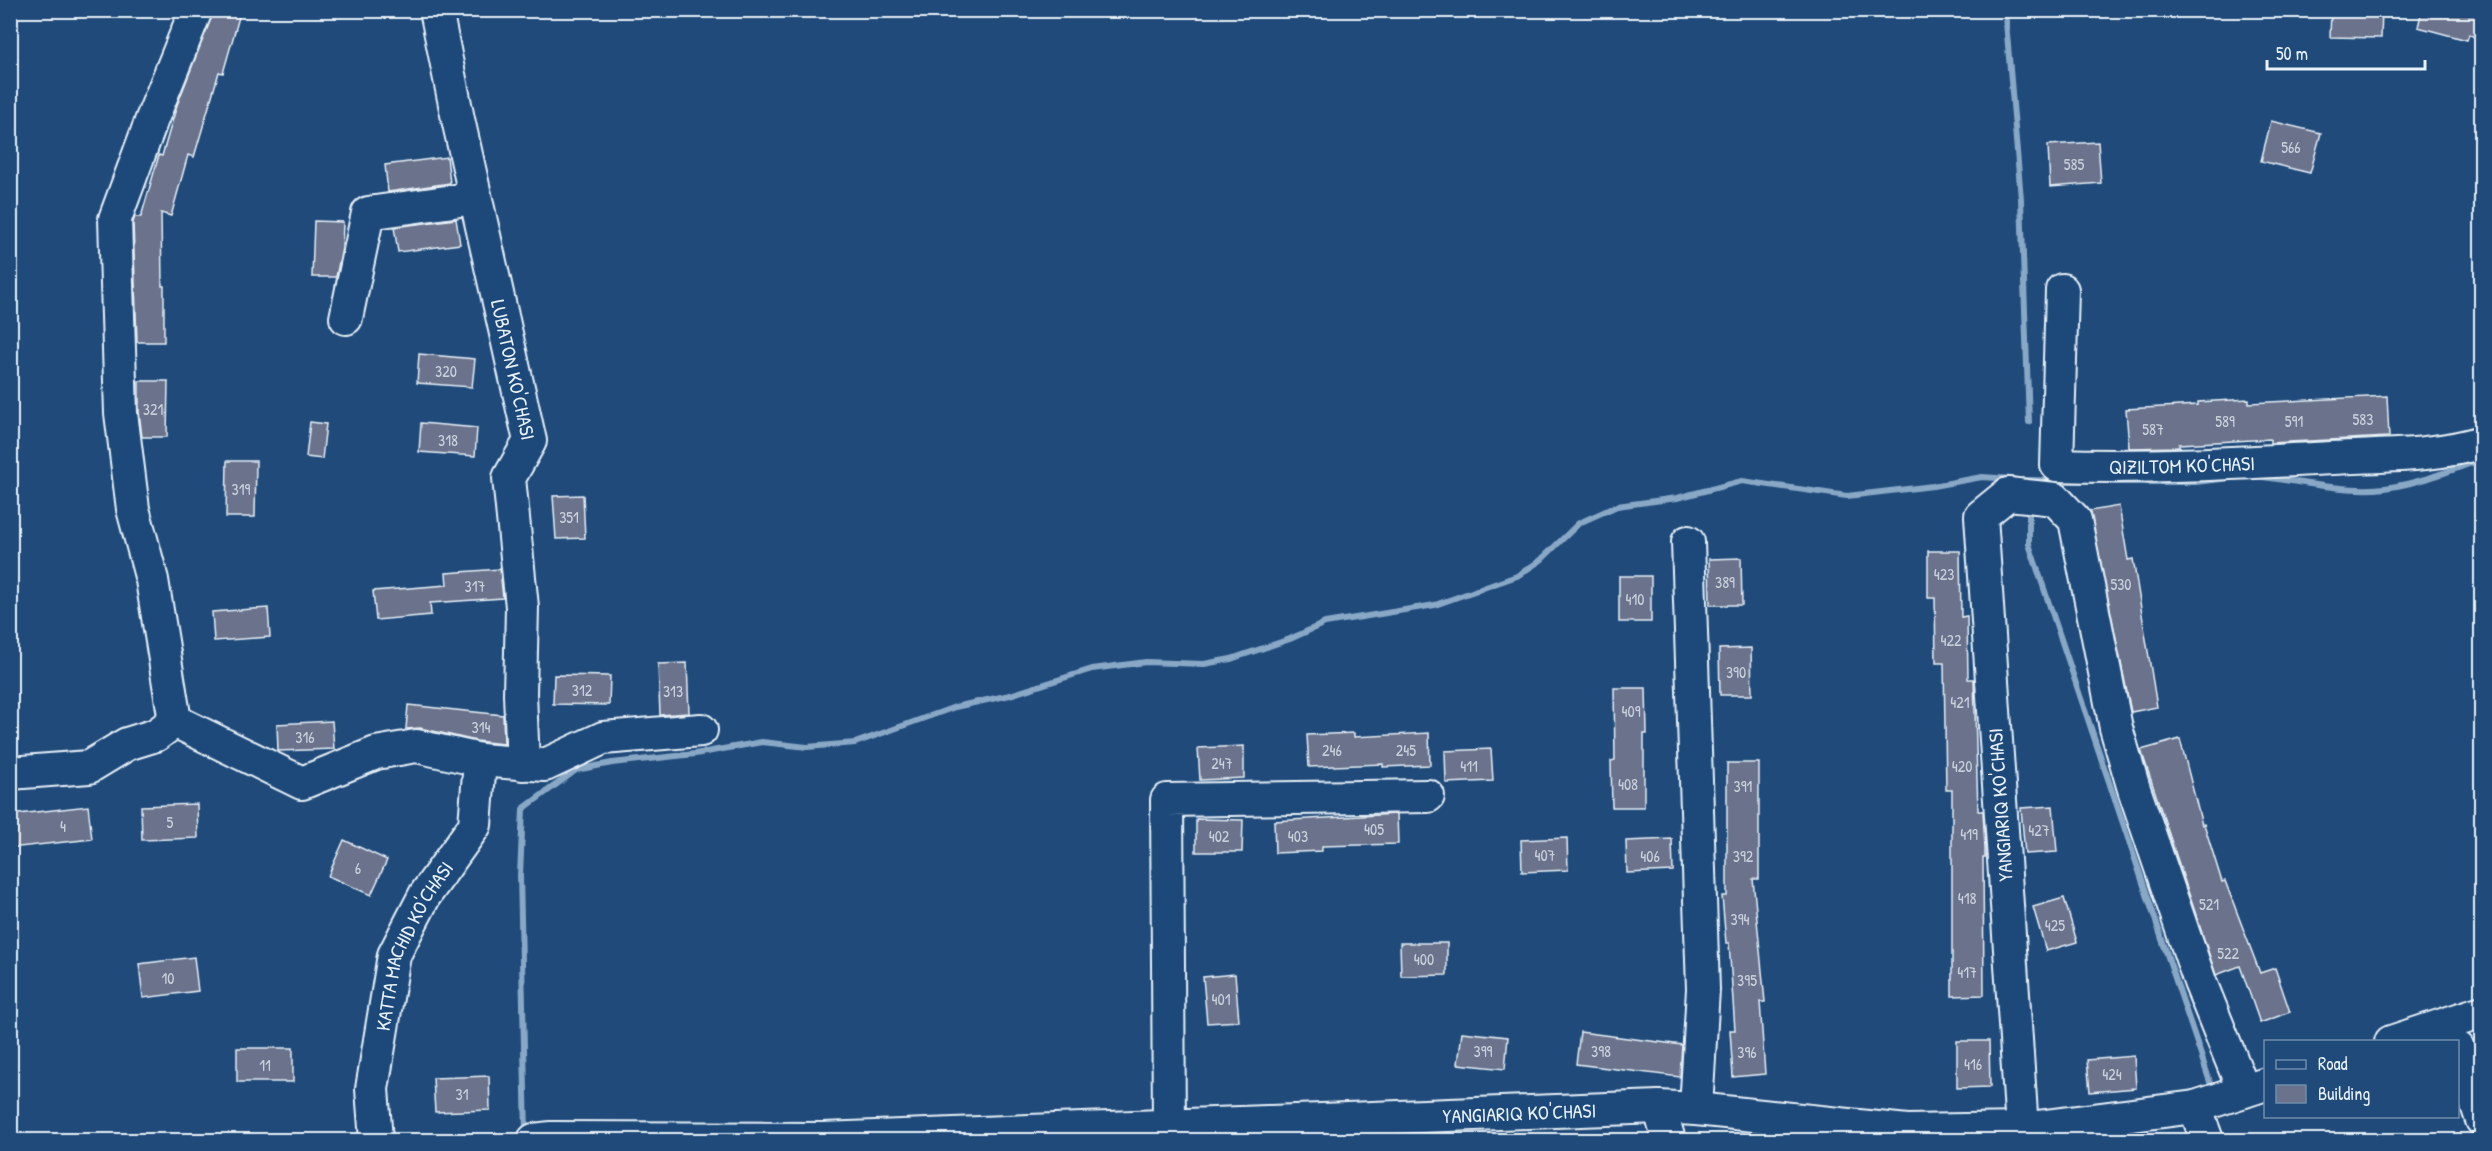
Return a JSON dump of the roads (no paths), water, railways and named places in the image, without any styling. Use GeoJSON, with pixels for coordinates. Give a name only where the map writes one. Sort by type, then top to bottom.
{"type":"FeatureCollection","features":[{"type":"Feature","properties":{"kind":"street"},"geometry":{"type":"LineString","coordinates":[[175,721],[152,580],[133,509],[122,424],[115,219],[196,10]]}},
{"type":"Feature","properties":{"kind":"street","name":"LUBATON KO'CHASI"},"geometry":{"type":"LineString","coordinates":[[436,10],[475,198],[530,441],[508,478],[522,607],[520,694],[523,764]]}},
{"type":"Feature","properties":{"kind":"street"},"geometry":{"type":"LineString","coordinates":[[346,318],[368,213],[475,198]]}},
{"type":"Feature","properties":{"kind":"street","name":"QIZILTOM KO'CHASI"},"geometry":{"type":"LineString","coordinates":[[2062,290],[2057,465],[2176,465],[2392,455],[2463,448],[2481,442]]}},
{"type":"Feature","properties":{"kind":"street","name":"YANGIARIQ KO'CHASI"},"geometry":{"type":"LineString","coordinates":[[543,1139],[823,1140],[1079,1135],[1169,1126],[1659,1107],[1696,1109],[1908,1136],[2022,1129],[2195,1107],[2255,1088],[2200,982],[2134,789],[2116,728],[2075,520],[2055,499],[2008,494],[1981,516],[2022,1129]]}},
{"type":"Feature","properties":{"kind":"street"},"geometry":{"type":"LineString","coordinates":[[1688,542],[1703,989],[1696,1109]]}},
{"type":"Feature","properties":{"kind":"street"},"geometry":{"type":"LineString","coordinates":[[175,721],[302,783],[376,753],[416,747],[480,760],[545,765],[603,738],[701,730]]}},
{"type":"Feature","properties":{"kind":"street"},"geometry":{"type":"LineString","coordinates":[[10,773],[89,767],[127,744],[156,735],[175,721]]}},
{"type":"Feature","properties":{"kind":"street","name":"KATTA MACHID KO'CHASI"},"geometry":{"type":"LineString","coordinates":[[376,1140],[372,1089],[394,955],[425,896],[475,825],[480,760]]}},
{"type":"Feature","properties":{"kind":"street"},"geometry":{"type":"LineString","coordinates":[[1169,1126],[1167,800],[1428,796]]}},
{"type":"Feature","properties":{"kind":"street"},"geometry":{"type":"LineString","coordinates":[[2407,1040],[2454,1037],[2481,1012]]}},
{"type":"Feature","properties":{"kind":"street"},"geometry":{"type":"LineString","coordinates":[[2459,1052],[2481,1120]]}},
{"type":"Feature","properties":{"kind":"street"},"geometry":{"type":"LineString","coordinates":[[1659,1107],[1670,1140]]}},
{"type":"Feature","properties":{"kind":"street"},"geometry":{"type":"LineString","coordinates":[[2195,1107],[2207,1140]]}},
{"type":"Feature","properties":{"kind":"waterway"},"geometry":{"type":"LineString","coordinates":[[2005,10],[2021,199],[2029,422]]}},
{"type":"Feature","properties":{"kind":"waterway"},"geometry":{"type":"LineString","coordinates":[[2257,476],[2321,486],[2355,489],[2385,488],[2422,480],[2482,459]]}},
{"type":"Feature","properties":{"kind":"waterway"},"geometry":{"type":"LineString","coordinates":[[526,1134],[520,875],[523,809],[576,770],[612,763],[695,754],[762,742],[807,747],[855,743],[955,707],[1010,695],[1092,669],[1146,662],[1204,664],[1231,659],[1290,639],[1325,623],[1435,605],[1517,576],[1541,560],[1579,523],[1617,506],[1677,498],[1742,481],[1847,496],[1933,486],[1982,477],[2013,479]]}},
{"type":"Feature","properties":{"kind":"waterway"},"geometry":{"type":"LineString","coordinates":[[2113,482],[2196,482],[2229,478]]}},
{"type":"Feature","properties":{"kind":"waterway"},"geometry":{"type":"LineString","coordinates":[[2023,480],[2082,481]]}},
{"type":"Feature","properties":{"kind":"waterway"},"geometry":{"type":"LineString","coordinates":[[2029,508],[2029,544],[2210,1082]]}}]}
